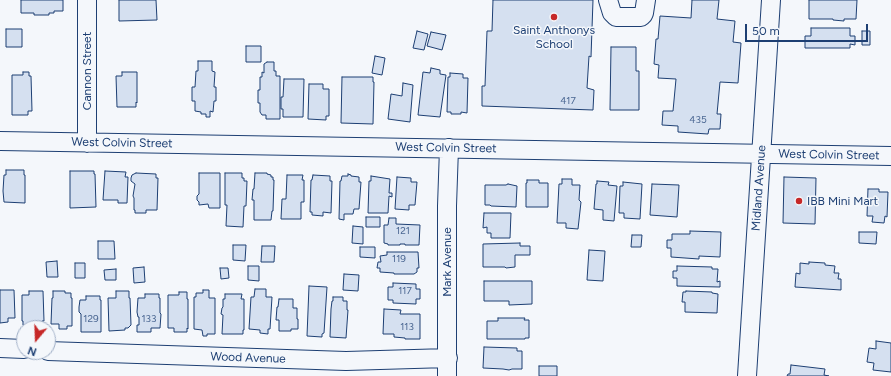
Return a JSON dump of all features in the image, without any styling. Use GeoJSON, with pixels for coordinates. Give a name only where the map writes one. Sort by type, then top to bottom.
{"type":"FeatureCollection","features":[{"type":"Feature","properties":{"kind":"street","name":"Cannon Street"},"geometry":{"type":"LineString","coordinates":[[86,0],[87,143]]}},
{"type":"Feature","properties":{"kind":"street"},"geometry":{"type":"LineString","coordinates":[[608,0],[612,13],[616,17],[641,17],[644,13],[646,0]]}},
{"type":"Feature","properties":{"kind":"street","name":"Midland Avenue"},"geometry":{"type":"LineString","coordinates":[[747,376],[771,0]]}},
{"type":"Feature","properties":{"kind":"street","name":"West Colvin Street"},"geometry":{"type":"LineString","coordinates":[[0,141],[891,156]]}},
{"type":"Feature","properties":{"kind":"street","name":"Mark Avenue"},"geometry":{"type":"LineString","coordinates":[[448,367],[447,206],[449,148]]}},
{"type":"Feature","properties":{"kind":"street"},"geometry":{"type":"LineString","coordinates":[[0,348],[16,349]]}},
{"type":"Feature","properties":{"kind":"street","name":"Wood Avenue"},"geometry":{"type":"LineString","coordinates":[[56,351],[346,361],[448,367]]}},
{"type":"Feature","properties":{"kind":"building"},"geometry":{"type":"Polygon","coordinates":[[[21,0],[63,0],[63,11],[54,11],[54,13],[49,13],[49,15],[21,13],[21,0]]]}},
{"type":"Feature","properties":{"kind":"building"},"geometry":{"type":"Polygon","coordinates":[[[119,0],[156,0],[157,20],[119,21],[119,0]]]}},
{"type":"Feature","properties":{"kind":"building"},"geometry":{"type":"Polygon","coordinates":[[[493,0],[593,0],[591,57],[589,56],[587,88],[594,90],[593,110],[482,106],[482,86],[485,86],[487,31],[492,31],[493,0]]]}},
{"type":"Feature","properties":{"kind":"building"},"geometry":{"type":"Polygon","coordinates":[[[692,0],[719,0],[717,19],[735,21],[733,42],[741,43],[738,83],[720,82],[717,114],[721,114],[720,129],[709,129],[708,134],[678,132],[678,126],[662,125],[663,111],[673,111],[676,79],[658,78],[659,65],[654,64],[660,16],[691,18],[692,0]]]}},
{"type":"Feature","properties":{"kind":"building"},"geometry":{"type":"Polygon","coordinates":[[[809,0],[857,0],[856,19],[844,19],[844,21],[833,19],[809,19],[809,0]]]}},
{"type":"Feature","properties":{"kind":"building"},"geometry":{"type":"Polygon","coordinates":[[[811,28],[850,28],[850,36],[855,36],[855,45],[850,44],[850,48],[805,48],[805,36],[811,36],[811,28]]]}},
{"type":"Feature","properties":{"kind":"building"},"geometry":{"type":"Polygon","coordinates":[[[6,29],[22,29],[22,47],[6,47],[6,29]]]}},
{"type":"Feature","properties":{"kind":"building"},"geometry":{"type":"Polygon","coordinates":[[[417,31],[428,34],[424,50],[413,48],[417,31]]]}},
{"type":"Feature","properties":{"kind":"building"},"geometry":{"type":"Polygon","coordinates":[[[862,31],[870,31],[870,45],[862,45],[862,31]]]}},
{"type":"Feature","properties":{"kind":"building"},"geometry":{"type":"Polygon","coordinates":[[[431,32],[446,35],[442,50],[427,46],[431,32]]]}},
{"type":"Feature","properties":{"kind":"building"},"geometry":{"type":"Polygon","coordinates":[[[246,46],[261,46],[261,62],[246,62],[246,46]]]}},
{"type":"Feature","properties":{"kind":"building"},"geometry":{"type":"Polygon","coordinates":[[[611,47],[636,47],[636,71],[639,71],[639,110],[610,110],[611,47]]]}},
{"type":"Feature","properties":{"kind":"building"},"geometry":{"type":"Polygon","coordinates":[[[375,56],[385,58],[382,75],[372,73],[375,56]]]}},
{"type":"Feature","properties":{"kind":"building"},"geometry":{"type":"Polygon","coordinates":[[[198,61],[212,61],[212,71],[215,72],[214,87],[216,87],[216,101],[214,101],[213,112],[210,111],[210,117],[206,117],[206,114],[201,114],[201,112],[195,111],[195,101],[192,101],[192,87],[195,87],[198,61]]]}},
{"type":"Feature","properties":{"kind":"building"},"geometry":{"type":"Polygon","coordinates":[[[267,62],[274,62],[274,71],[276,71],[276,76],[280,76],[280,119],[266,119],[266,115],[262,115],[260,112],[258,90],[260,90],[260,77],[262,77],[262,72],[264,73],[264,64],[267,62]]]}},
{"type":"Feature","properties":{"kind":"building"},"geometry":{"type":"Polygon","coordinates":[[[431,68],[440,70],[440,74],[446,75],[440,117],[418,115],[423,72],[430,73],[431,68]]]}},
{"type":"Feature","properties":{"kind":"building"},"geometry":{"type":"Polygon","coordinates":[[[23,72],[29,72],[29,76],[31,76],[32,111],[28,111],[28,115],[12,115],[12,75],[23,75],[23,72]]]}},
{"type":"Feature","properties":{"kind":"building"},"geometry":{"type":"Polygon","coordinates":[[[122,72],[137,72],[136,107],[117,107],[116,76],[122,76],[122,72]]]}},
{"type":"Feature","properties":{"kind":"building"},"geometry":{"type":"Polygon","coordinates":[[[450,73],[463,74],[463,78],[468,78],[467,113],[461,112],[461,114],[451,114],[451,112],[447,112],[448,77],[450,77],[450,73]]]}},
{"type":"Feature","properties":{"kind":"building"},"geometry":{"type":"Polygon","coordinates":[[[342,77],[373,77],[373,124],[341,123],[342,77]]]}},
{"type":"Feature","properties":{"kind":"building"},"geometry":{"type":"Polygon","coordinates":[[[284,79],[304,79],[303,117],[283,117],[281,97],[283,97],[284,79]]]}},
{"type":"Feature","properties":{"kind":"building"},"geometry":{"type":"Polygon","coordinates":[[[403,83],[413,85],[410,122],[388,119],[391,94],[402,96],[403,83]]]}},
{"type":"Feature","properties":{"kind":"building"},"geometry":{"type":"Polygon","coordinates":[[[309,84],[323,84],[323,89],[329,89],[329,116],[326,116],[326,120],[308,119],[309,84]]]}},
{"type":"Feature","properties":{"kind":"building"},"geometry":{"type":"Polygon","coordinates":[[[6,170],[24,170],[25,203],[4,202],[4,175],[6,175],[6,170]]]}},
{"type":"Feature","properties":{"kind":"building"},"geometry":{"type":"Polygon","coordinates":[[[70,171],[94,171],[96,207],[70,208],[70,171]]]}},
{"type":"Feature","properties":{"kind":"building"},"geometry":{"type":"Polygon","coordinates":[[[105,171],[126,172],[125,177],[128,177],[127,203],[118,203],[118,200],[103,200],[105,171]]]}},
{"type":"Feature","properties":{"kind":"building"},"geometry":{"type":"Polygon","coordinates":[[[136,173],[156,174],[156,178],[158,178],[157,210],[146,210],[146,213],[135,213],[133,196],[135,184],[131,181],[131,178],[132,175],[136,173]]]}},
{"type":"Feature","properties":{"kind":"building"},"geometry":{"type":"Polygon","coordinates":[[[199,173],[220,173],[220,208],[209,208],[208,204],[199,205],[197,196],[199,194],[199,173]]]}},
{"type":"Feature","properties":{"kind":"building"},"geometry":{"type":"Polygon","coordinates":[[[225,173],[242,173],[242,178],[244,178],[244,181],[247,181],[243,227],[226,226],[227,205],[225,205],[225,173]]]}},
{"type":"Feature","properties":{"kind":"building"},"geometry":{"type":"Polygon","coordinates":[[[255,173],[267,173],[273,177],[273,211],[271,220],[254,220],[254,200],[252,200],[255,173]]]}},
{"type":"Feature","properties":{"kind":"building"},"geometry":{"type":"Polygon","coordinates":[[[348,174],[359,177],[359,182],[361,182],[359,209],[354,209],[353,214],[344,214],[344,220],[339,219],[340,181],[342,176],[348,176],[348,174]]]}},
{"type":"Feature","properties":{"kind":"building"},"geometry":{"type":"Polygon","coordinates":[[[287,175],[303,175],[304,202],[301,202],[301,219],[281,219],[282,199],[286,199],[287,175]]]}},
{"type":"Feature","properties":{"kind":"building"},"geometry":{"type":"Polygon","coordinates":[[[313,175],[330,176],[330,181],[332,181],[331,213],[323,212],[323,216],[312,215],[312,212],[310,212],[311,180],[313,175]]]}},
{"type":"Feature","properties":{"kind":"building"},"geometry":{"type":"Polygon","coordinates":[[[371,176],[390,179],[389,193],[392,193],[392,197],[389,196],[388,213],[368,213],[369,181],[371,181],[371,176]]]}},
{"type":"Feature","properties":{"kind":"building"},"geometry":{"type":"Polygon","coordinates":[[[397,177],[411,178],[411,182],[417,182],[415,205],[409,205],[409,210],[395,209],[397,177]]]}},
{"type":"Feature","properties":{"kind":"building","name":"IBB Mini Mart"},"geometry":{"type":"Polygon","coordinates":[[[784,177],[816,178],[815,224],[783,223],[784,177]]]}},
{"type":"Feature","properties":{"kind":"building"},"geometry":{"type":"Polygon","coordinates":[[[562,179],[572,179],[572,185],[580,185],[579,200],[581,202],[578,229],[566,228],[566,223],[557,223],[559,184],[562,184],[562,179]]]}},
{"type":"Feature","properties":{"kind":"building"},"geometry":{"type":"Polygon","coordinates":[[[527,180],[539,180],[539,183],[548,183],[548,207],[526,207],[527,180]]]}},
{"type":"Feature","properties":{"kind":"building"},"geometry":{"type":"Polygon","coordinates":[[[597,181],[609,182],[608,185],[617,186],[614,221],[603,220],[603,210],[594,209],[597,181]]]}},
{"type":"Feature","properties":{"kind":"building"},"geometry":{"type":"Polygon","coordinates":[[[623,182],[642,184],[640,219],[624,218],[624,213],[619,213],[620,186],[623,186],[623,182]]]}},
{"type":"Feature","properties":{"kind":"building"},"geometry":{"type":"Polygon","coordinates":[[[508,184],[517,186],[516,207],[485,205],[485,185],[508,184]]]}},
{"type":"Feature","properties":{"kind":"building"},"geometry":{"type":"Polygon","coordinates":[[[652,184],[679,185],[677,217],[650,215],[652,184]]]}},
{"type":"Feature","properties":{"kind":"building"},"geometry":{"type":"Polygon","coordinates":[[[868,189],[879,189],[879,192],[888,192],[887,217],[885,216],[884,223],[872,222],[873,216],[867,216],[868,189]]]}},
{"type":"Feature","properties":{"kind":"building"},"geometry":{"type":"Polygon","coordinates":[[[484,213],[511,213],[510,238],[491,238],[491,233],[487,233],[487,227],[483,228],[484,213]]]}},
{"type":"Feature","properties":{"kind":"building"},"geometry":{"type":"Polygon","coordinates":[[[366,217],[380,217],[380,227],[366,227],[366,217]]]}},
{"type":"Feature","properties":{"kind":"building"},"geometry":{"type":"Polygon","coordinates":[[[389,218],[396,218],[396,224],[420,225],[419,245],[388,245],[384,243],[384,225],[388,225],[389,218]]]}},
{"type":"Feature","properties":{"kind":"building"},"geometry":{"type":"Polygon","coordinates":[[[353,226],[363,227],[363,244],[352,243],[353,226]]]}},
{"type":"Feature","properties":{"kind":"building"},"geometry":{"type":"Polygon","coordinates":[[[690,231],[721,232],[720,257],[699,256],[699,259],[671,257],[671,248],[667,248],[667,240],[672,240],[672,234],[690,234],[690,231]]]}},
{"type":"Feature","properties":{"kind":"building"},"geometry":{"type":"Polygon","coordinates":[[[859,232],[877,232],[876,244],[859,243],[859,232]]]}},
{"type":"Feature","properties":{"kind":"building"},"geometry":{"type":"Polygon","coordinates":[[[632,235],[642,235],[641,247],[631,247],[632,235]]]}},
{"type":"Feature","properties":{"kind":"building"},"geometry":{"type":"Polygon","coordinates":[[[98,241],[114,241],[115,259],[98,259],[98,241]]]}},
{"type":"Feature","properties":{"kind":"building"},"geometry":{"type":"Polygon","coordinates":[[[520,243],[520,246],[530,246],[530,255],[515,255],[515,267],[483,267],[483,244],[520,243]]]}},
{"type":"Feature","properties":{"kind":"building"},"geometry":{"type":"Polygon","coordinates":[[[233,245],[246,245],[245,261],[233,260],[233,245]]]}},
{"type":"Feature","properties":{"kind":"building"},"geometry":{"type":"Polygon","coordinates":[[[262,246],[275,246],[274,262],[261,262],[262,246]]]}},
{"type":"Feature","properties":{"kind":"building"},"geometry":{"type":"Polygon","coordinates":[[[360,247],[375,247],[375,258],[360,257],[360,247]]]}},
{"type":"Feature","properties":{"kind":"building"},"geometry":{"type":"Polygon","coordinates":[[[589,250],[605,251],[603,281],[587,280],[589,250]]]}},
{"type":"Feature","properties":{"kind":"building"},"geometry":{"type":"Polygon","coordinates":[[[387,252],[418,252],[419,268],[417,268],[417,272],[414,274],[394,274],[380,272],[380,268],[377,268],[378,262],[381,262],[380,256],[387,255],[387,252]]]}},
{"type":"Feature","properties":{"kind":"building"},"geometry":{"type":"Polygon","coordinates":[[[57,261],[58,277],[47,277],[46,262],[57,261]]]}},
{"type":"Feature","properties":{"kind":"building"},"geometry":{"type":"Polygon","coordinates":[[[809,262],[825,263],[825,265],[835,266],[834,273],[839,273],[838,279],[841,279],[841,290],[795,287],[796,273],[800,274],[800,263],[809,264],[809,262]]]}},
{"type":"Feature","properties":{"kind":"building"},"geometry":{"type":"Polygon","coordinates":[[[75,263],[85,263],[85,278],[75,278],[75,263]]]}},
{"type":"Feature","properties":{"kind":"building"},"geometry":{"type":"Polygon","coordinates":[[[248,266],[259,266],[259,281],[248,280],[248,266]]]}},
{"type":"Feature","properties":{"kind":"building"},"geometry":{"type":"Polygon","coordinates":[[[677,266],[712,267],[712,269],[718,269],[717,282],[720,281],[720,287],[677,286],[677,278],[673,278],[673,271],[677,271],[677,266]]]}},
{"type":"Feature","properties":{"kind":"building"},"geometry":{"type":"Polygon","coordinates":[[[144,267],[145,282],[134,283],[133,268],[144,267]]]}},
{"type":"Feature","properties":{"kind":"building"},"geometry":{"type":"Polygon","coordinates":[[[220,268],[228,268],[229,278],[221,279],[220,268]]]}},
{"type":"Feature","properties":{"kind":"building"},"geometry":{"type":"Polygon","coordinates":[[[116,269],[116,280],[105,280],[104,270],[116,269]]]}},
{"type":"Feature","properties":{"kind":"building"},"geometry":{"type":"Polygon","coordinates":[[[344,274],[359,275],[358,291],[343,290],[344,274]]]}},
{"type":"Feature","properties":{"kind":"building"},"geometry":{"type":"Polygon","coordinates":[[[484,281],[532,281],[532,304],[509,305],[509,301],[484,301],[484,281]]]}},
{"type":"Feature","properties":{"kind":"building"},"geometry":{"type":"Polygon","coordinates":[[[393,283],[416,284],[416,289],[420,289],[420,299],[416,299],[416,304],[393,303],[393,300],[388,300],[388,287],[393,287],[393,283]]]}},
{"type":"Feature","properties":{"kind":"building"},"geometry":{"type":"Polygon","coordinates":[[[309,286],[327,287],[324,333],[322,334],[322,337],[307,336],[309,286]]]}},
{"type":"Feature","properties":{"kind":"building"},"geometry":{"type":"Polygon","coordinates":[[[255,289],[266,289],[266,297],[272,297],[270,329],[268,329],[268,334],[260,333],[260,330],[249,329],[251,297],[254,297],[255,289]]]}},
{"type":"Feature","properties":{"kind":"building"},"geometry":{"type":"Polygon","coordinates":[[[0,290],[14,290],[15,318],[8,318],[8,322],[0,323],[0,290]]]}},
{"type":"Feature","properties":{"kind":"building"},"geometry":{"type":"Polygon","coordinates":[[[203,290],[209,290],[209,298],[215,298],[215,334],[207,334],[207,336],[203,336],[202,330],[194,329],[194,297],[196,297],[196,293],[203,293],[203,290]]]}},
{"type":"Feature","properties":{"kind":"building"},"geometry":{"type":"Polygon","coordinates":[[[29,291],[43,291],[44,320],[22,320],[22,295],[29,295],[29,291]]]}},
{"type":"Feature","properties":{"kind":"building"},"geometry":{"type":"Polygon","coordinates":[[[53,291],[65,291],[65,293],[71,293],[72,326],[67,326],[67,329],[59,329],[59,324],[56,324],[56,320],[51,320],[53,291]]]}},
{"type":"Feature","properties":{"kind":"building"},"geometry":{"type":"Polygon","coordinates":[[[116,291],[129,291],[131,325],[128,328],[125,328],[125,330],[109,331],[108,298],[116,298],[116,291]]]}},
{"type":"Feature","properties":{"kind":"building"},"geometry":{"type":"Polygon","coordinates":[[[179,292],[187,292],[187,332],[174,332],[174,328],[168,328],[168,295],[179,295],[179,292]]]}},
{"type":"Feature","properties":{"kind":"building"},"geometry":{"type":"Polygon","coordinates":[[[683,292],[712,292],[718,294],[717,313],[685,312],[685,302],[682,302],[683,292]]]}},
{"type":"Feature","properties":{"kind":"building"},"geometry":{"type":"Polygon","coordinates":[[[145,294],[159,294],[161,314],[160,328],[151,328],[151,332],[137,332],[137,325],[139,325],[139,317],[137,312],[138,298],[145,298],[145,294]]]}},
{"type":"Feature","properties":{"kind":"building"},"geometry":{"type":"Polygon","coordinates":[[[225,294],[242,294],[241,299],[244,299],[243,334],[222,334],[223,315],[221,314],[225,294]]]}},
{"type":"Feature","properties":{"kind":"building"},"geometry":{"type":"Polygon","coordinates":[[[86,296],[100,296],[101,332],[81,332],[81,314],[79,312],[79,307],[80,300],[86,300],[86,296]]]}},
{"type":"Feature","properties":{"kind":"building"},"geometry":{"type":"Polygon","coordinates":[[[333,297],[343,297],[343,301],[347,301],[348,310],[346,338],[330,337],[333,297]]]}},
{"type":"Feature","properties":{"kind":"building"},"geometry":{"type":"Polygon","coordinates":[[[279,299],[293,299],[293,308],[297,308],[298,329],[291,329],[291,331],[279,331],[279,320],[276,320],[279,299]]]}},
{"type":"Feature","properties":{"kind":"building"},"geometry":{"type":"Polygon","coordinates":[[[384,309],[401,310],[400,314],[420,314],[420,339],[405,339],[394,337],[394,334],[383,334],[384,309]]]}},
{"type":"Feature","properties":{"kind":"building"},"geometry":{"type":"Polygon","coordinates":[[[498,318],[525,318],[524,320],[529,320],[529,338],[487,339],[487,321],[498,321],[498,318]]]}},
{"type":"Feature","properties":{"kind":"building"},"geometry":{"type":"Polygon","coordinates":[[[876,341],[891,343],[891,372],[873,370],[874,363],[867,362],[869,348],[876,349],[876,341]]]}},
{"type":"Feature","properties":{"kind":"building"},"geometry":{"type":"Polygon","coordinates":[[[484,347],[517,348],[517,351],[522,351],[522,369],[509,370],[483,368],[484,347]]]}},
{"type":"Feature","properties":{"kind":"building"},"geometry":{"type":"Polygon","coordinates":[[[791,365],[825,369],[824,375],[829,376],[787,376],[790,374],[791,365]]]}},
{"type":"Feature","properties":{"kind":"building"},"geometry":{"type":"Polygon","coordinates":[[[539,366],[557,366],[557,376],[539,376],[539,366]]]}},
{"type":"Feature","properties":{"kind":"place","name":"Saint Anthonys School"},"geometry":{"type":"Point","coordinates":[554,17]}},
{"type":"Feature","properties":{"kind":"place","name":"IBB Mini Mart"},"geometry":{"type":"Point","coordinates":[799,201]}}]}
